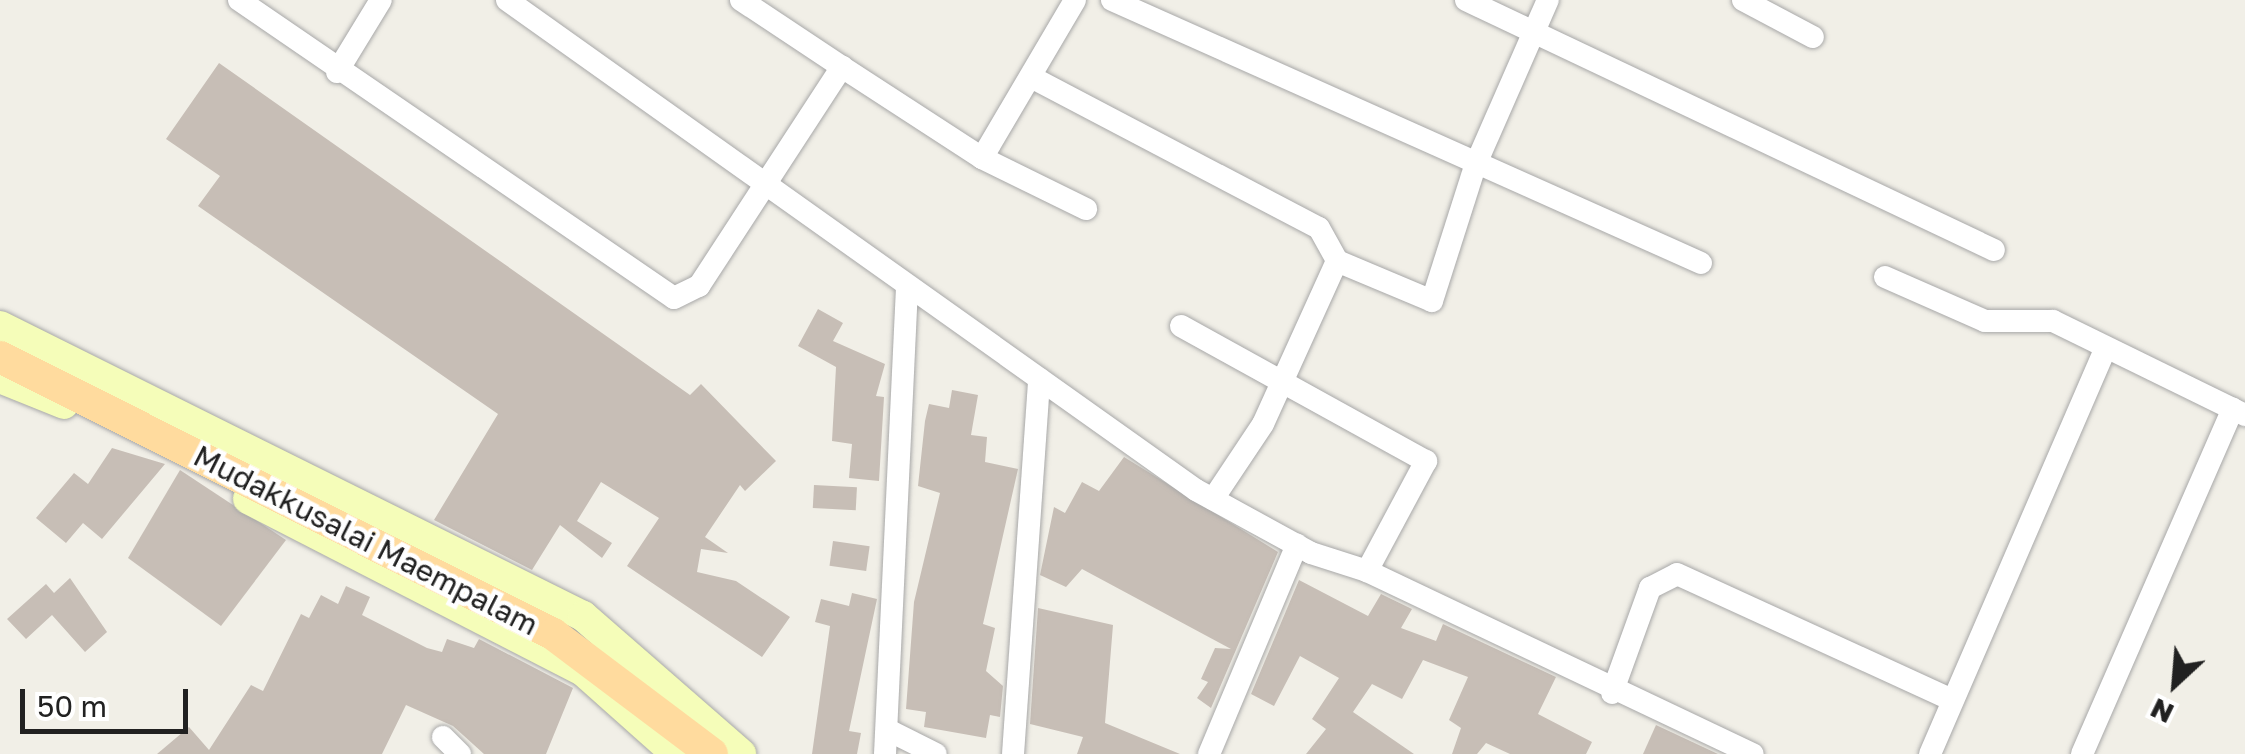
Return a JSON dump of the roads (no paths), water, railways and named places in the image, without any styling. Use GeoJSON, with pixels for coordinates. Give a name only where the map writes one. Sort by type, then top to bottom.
{"type":"FeatureCollection","features":[{"type":"Feature","properties":{"kind":"main road"},"geometry":{"type":"LineString","coordinates":[[0,326],[583,616],[741,754]]}},
{"type":"Feature","properties":{"kind":"main road","name":"Mudakkusalai Maempalam"},"geometry":{"type":"LineString","coordinates":[[0,357],[553,634],[712,754]]}},
{"type":"Feature","properties":{"kind":"main road"},"geometry":{"type":"LineString","coordinates":[[0,378],[584,672],[676,754]]}},
{"type":"Feature","properties":{"kind":"street"},"geometry":{"type":"LineString","coordinates":[[239,0],[661,296],[698,286],[765,191],[842,68]]}},
{"type":"Feature","properties":{"kind":"street"},"geometry":{"type":"LineString","coordinates":[[337,72],[381,0]]}},
{"type":"Feature","properties":{"kind":"street"},"geometry":{"type":"LineString","coordinates":[[507,0],[537,8],[765,191],[1213,499],[1297,545],[1368,571],[1612,693],[1753,754]]}},
{"type":"Feature","properties":{"kind":"street"},"geometry":{"type":"LineString","coordinates":[[741,0],[982,158],[1086,208]]}},
{"type":"Feature","properties":{"kind":"street"},"geometry":{"type":"LineString","coordinates":[[982,158],[1075,0]]}},
{"type":"Feature","properties":{"kind":"street"},"geometry":{"type":"LineString","coordinates":[[1112,0],[1476,166],[1701,262]]}},
{"type":"Feature","properties":{"kind":"street"},"geometry":{"type":"LineString","coordinates":[[1466,0],[1994,250]]}},
{"type":"Feature","properties":{"kind":"street"},"geometry":{"type":"LineString","coordinates":[[1031,78],[1319,228],[1337,261],[1432,302],[1476,166],[1548,0]]}},
{"type":"Feature","properties":{"kind":"street"},"geometry":{"type":"LineString","coordinates":[[1742,0],[1813,37]]}},
{"type":"Feature","properties":{"kind":"street"},"geometry":{"type":"LineString","coordinates":[[1213,499],[1281,382],[1337,261]]}},
{"type":"Feature","properties":{"kind":"street"},"geometry":{"type":"LineString","coordinates":[[1886,278],[1985,321],[2053,321],[2239,412],[2082,754]]}},
{"type":"Feature","properties":{"kind":"street"},"geometry":{"type":"LineString","coordinates":[[885,754],[890,730],[907,287]]}},
{"type":"Feature","properties":{"kind":"street"},"geometry":{"type":"LineString","coordinates":[[1181,326],[1426,461],[1368,571]]}},
{"type":"Feature","properties":{"kind":"street"},"geometry":{"type":"LineString","coordinates":[[1930,754],[2106,347]]}},
{"type":"Feature","properties":{"kind":"street"},"geometry":{"type":"LineString","coordinates":[[1013,754],[1039,379]]}},
{"type":"Feature","properties":{"kind":"street"},"geometry":{"type":"LineString","coordinates":[[1210,754],[1297,545]]}},
{"type":"Feature","properties":{"kind":"street"},"geometry":{"type":"LineString","coordinates":[[1612,693],[1650,588],[1677,574],[1952,700]]}},
{"type":"Feature","properties":{"kind":"street"},"geometry":{"type":"LineString","coordinates":[[890,730],[936,754]]}},
{"type":"Feature","properties":{"kind":"street"},"geometry":{"type":"LineString","coordinates":[[1691,754],[1699,730]]}},
{"type":"Feature","properties":{"kind":"street"},"geometry":{"type":"LineString","coordinates":[[442,737],[460,754]]}}]}
